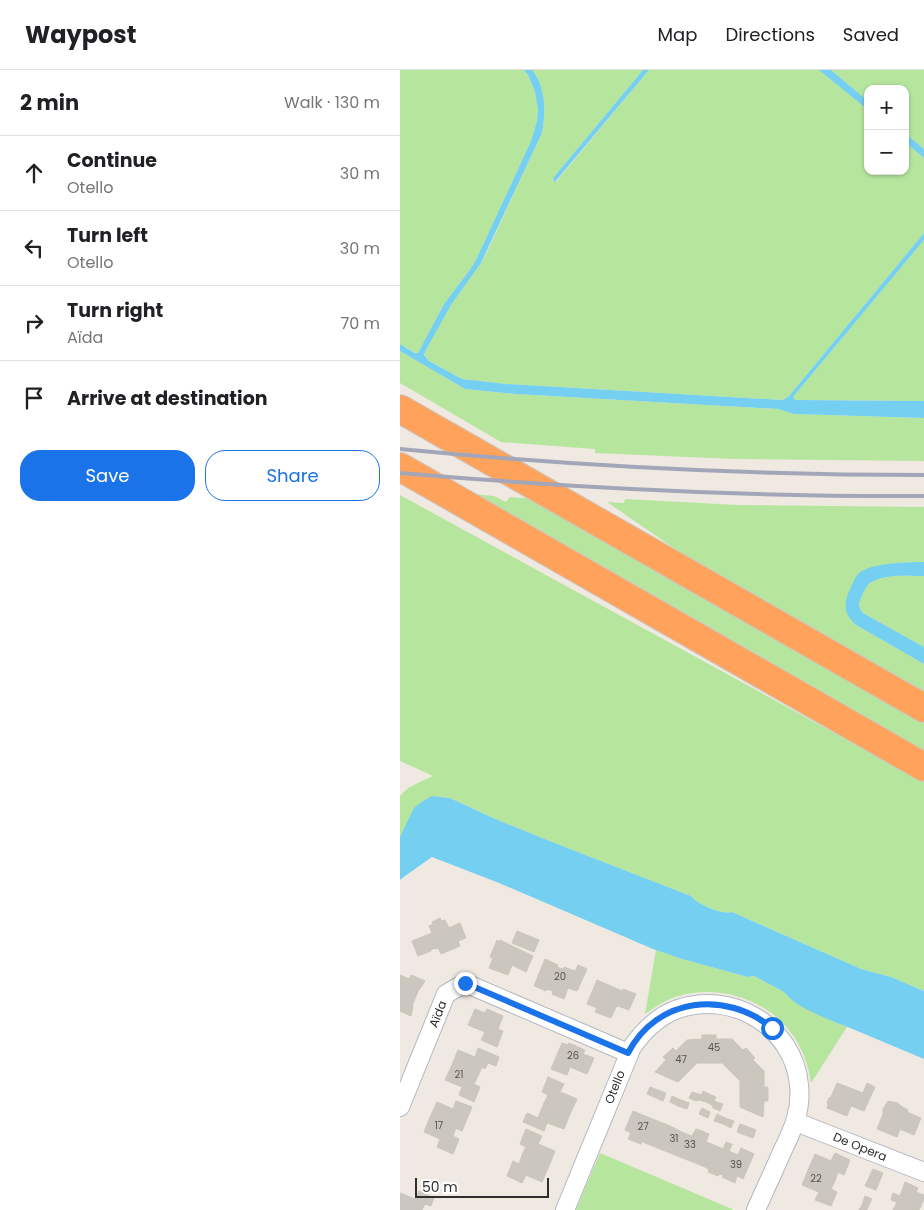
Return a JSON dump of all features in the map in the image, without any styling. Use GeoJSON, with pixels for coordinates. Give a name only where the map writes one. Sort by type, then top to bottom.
{"type":"FeatureCollection","features":[{"type":"Feature","properties":{"kind":"highway"},"geometry":{"type":"LineString","coordinates":[[400,409],[924,708]]}},
{"type":"Feature","properties":{"kind":"highway"},"geometry":{"type":"LineString","coordinates":[[400,467],[924,767]]}},
{"type":"Feature","properties":{"kind":"street","name":"Aïda"},"geometry":{"type":"LineString","coordinates":[[400,1107],[446,994],[465,983],[628,1053]]}},
{"type":"Feature","properties":{"kind":"street","name":"Otello"},"geometry":{"type":"LineString","coordinates":[[565,1210],[628,1053],[641,1034],[652,1023],[678,1009],[708,1004],[722,1005],[744,1011],[762,1020],[772,1028],[793,1060],[800,1084],[800,1100],[796,1122],[756,1210]]}},
{"type":"Feature","properties":{"kind":"street","name":"De Opera"},"geometry":{"type":"LineString","coordinates":[[796,1122],[924,1172]]}},
{"type":"Feature","properties":{"kind":"green space"},"geometry":{"type":"Polygon","coordinates":[[[400,70],[524,70],[535,92],[538,110],[531,141],[476,260],[444,304],[418,353],[400,344],[400,70]]]}},
{"type":"Feature","properties":{"kind":"green space"},"geometry":{"type":"Polygon","coordinates":[[[532,70],[643,70],[553,178],[553,181],[556,182],[649,70],[819,70],[864,107],[864,175],[909,175],[909,145],[924,158],[924,233],[789,396],[783,400],[506,384],[462,379],[429,361],[424,355],[451,305],[487,252],[542,133],[544,100],[537,77],[532,70]]]}},
{"type":"Feature","properties":{"kind":"green space"},"geometry":{"type":"Polygon","coordinates":[[[831,70],[924,70],[924,149],[909,136],[909,85],[864,85],[864,98],[831,70]]]}},
{"type":"Feature","properties":{"kind":"green space"},"geometry":{"type":"Polygon","coordinates":[[[924,240],[924,401],[794,400],[793,397],[924,240]]]}},
{"type":"Feature","properties":{"kind":"green space"},"geometry":{"type":"Polygon","coordinates":[[[400,351],[465,389],[516,394],[778,409],[794,414],[924,418],[924,461],[734,459],[595,453],[595,449],[501,442],[400,383],[400,351]]]}},
{"type":"Feature","properties":{"kind":"green space"},"geometry":{"type":"Polygon","coordinates":[[[461,493],[494,496],[506,502],[510,497],[552,500],[924,715],[924,757],[461,493]]]}},
{"type":"Feature","properties":{"kind":"green space"},"geometry":{"type":"Polygon","coordinates":[[[400,495],[924,782],[924,991],[891,977],[861,969],[732,912],[722,912],[710,908],[691,896],[552,842],[450,798],[432,796],[400,837],[400,796],[411,787],[433,776],[400,761],[400,495]]]}},
{"type":"Feature","properties":{"kind":"green space"},"geometry":{"type":"Polygon","coordinates":[[[625,499],[737,505],[924,507],[924,562],[881,565],[858,574],[856,625],[924,664],[924,692],[681,553],[607,502],[624,503],[625,499]]]}},
{"type":"Feature","properties":{"kind":"green space"},"geometry":{"type":"Polygon","coordinates":[[[894,576],[924,576],[924,647],[863,613],[860,609],[859,603],[863,594],[867,586],[872,582],[894,576]]]}},
{"type":"Feature","properties":{"kind":"green space"},"geometry":{"type":"Polygon","coordinates":[[[656,950],[748,977],[754,976],[784,992],[787,996],[821,1016],[847,1027],[811,1083],[803,1053],[788,1028],[761,1006],[745,999],[728,994],[693,993],[675,997],[645,1014],[656,950]]]}},
{"type":"Feature","properties":{"kind":"green space"},"geometry":{"type":"Polygon","coordinates":[[[600,1153],[732,1209],[733,1210],[576,1210],[600,1153]]]}},
{"type":"Feature","properties":{"kind":"water"},"geometry":{"type":"Polygon","coordinates":[[[524,70],[532,70],[540,84],[544,100],[542,133],[481,263],[451,305],[426,350],[424,355],[429,361],[462,379],[506,384],[783,400],[789,396],[924,233],[924,240],[793,397],[795,400],[924,401],[924,418],[794,414],[778,409],[516,394],[465,389],[400,351],[400,344],[418,353],[444,304],[476,260],[531,141],[538,110],[535,92],[524,70]]]}},
{"type":"Feature","properties":{"kind":"water"},"geometry":{"type":"Polygon","coordinates":[[[643,70],[649,70],[554,182],[553,178],[643,70]]]}},
{"type":"Feature","properties":{"kind":"water"},"geometry":{"type":"Polygon","coordinates":[[[819,70],[831,70],[864,98],[864,107],[819,70]]]}},
{"type":"Feature","properties":{"kind":"water"},"geometry":{"type":"Polygon","coordinates":[[[909,136],[924,149],[924,158],[909,145],[909,136]]]}},
{"type":"Feature","properties":{"kind":"water"},"geometry":{"type":"Polygon","coordinates":[[[924,562],[924,576],[894,576],[872,582],[867,586],[859,605],[863,613],[924,647],[924,664],[856,625],[848,615],[846,603],[854,580],[864,570],[890,564],[924,562]]]}},
{"type":"Feature","properties":{"kind":"water"},"geometry":{"type":"Polygon","coordinates":[[[432,796],[450,798],[552,842],[691,896],[710,908],[722,912],[732,912],[861,969],[891,977],[924,991],[924,1059],[817,1014],[797,1004],[784,992],[754,976],[748,977],[653,949],[499,883],[432,857],[400,880],[400,837],[414,808],[432,796]]]}},
{"type":"Feature","properties":{"kind":"building"},"geometry":{"type":"Polygon","coordinates":[[[440,918],[441,921],[445,920],[449,928],[460,923],[466,938],[458,941],[460,946],[441,954],[438,948],[434,948],[418,956],[412,941],[432,933],[429,926],[440,918]]]}},
{"type":"Feature","properties":{"kind":"building"},"geometry":{"type":"Polygon","coordinates":[[[517,931],[539,940],[534,952],[512,943],[517,931]]]}},
{"type":"Feature","properties":{"kind":"building"},"geometry":{"type":"Polygon","coordinates":[[[497,940],[533,956],[526,972],[512,965],[508,975],[489,968],[493,958],[490,957],[497,940]]]}},
{"type":"Feature","properties":{"kind":"building"},"geometry":{"type":"Polygon","coordinates":[[[545,959],[563,969],[564,967],[575,971],[578,965],[587,969],[577,991],[568,988],[564,999],[552,994],[553,991],[547,989],[546,991],[534,986],[545,959]]]}},
{"type":"Feature","properties":{"kind":"building"},"geometry":{"type":"Polygon","coordinates":[[[400,975],[409,979],[411,975],[425,981],[419,989],[412,1006],[411,1016],[400,1011],[400,975]]]}},
{"type":"Feature","properties":{"kind":"building"},"geometry":{"type":"Polygon","coordinates":[[[597,980],[622,991],[623,989],[636,994],[629,1010],[618,1006],[611,1018],[595,1012],[597,1008],[587,1004],[597,980]]]}},
{"type":"Feature","properties":{"kind":"building"},"geometry":{"type":"Polygon","coordinates":[[[475,1009],[485,1013],[487,1009],[503,1016],[498,1029],[503,1031],[497,1047],[481,1040],[485,1032],[468,1025],[475,1009]]]}},
{"type":"Feature","properties":{"kind":"building"},"geometry":{"type":"Polygon","coordinates":[[[702,1035],[716,1035],[716,1039],[732,1039],[722,1063],[697,1063],[687,1040],[702,1039],[702,1035]]]}},
{"type":"Feature","properties":{"kind":"building"},"geometry":{"type":"Polygon","coordinates":[[[732,1039],[743,1050],[746,1048],[755,1058],[753,1060],[764,1071],[740,1081],[722,1063],[732,1039]]]}},
{"type":"Feature","properties":{"kind":"building"},"geometry":{"type":"Polygon","coordinates":[[[687,1040],[697,1063],[678,1082],[655,1072],[666,1060],[663,1057],[673,1048],[676,1051],[687,1040]]]}},
{"type":"Feature","properties":{"kind":"building"},"geometry":{"type":"Polygon","coordinates":[[[562,1043],[568,1045],[569,1043],[585,1050],[583,1054],[594,1058],[587,1074],[570,1067],[567,1075],[551,1069],[562,1043]]]}},
{"type":"Feature","properties":{"kind":"building"},"geometry":{"type":"Polygon","coordinates":[[[478,1048],[499,1057],[496,1066],[488,1063],[485,1069],[482,1067],[478,1076],[452,1065],[458,1050],[475,1057],[478,1048]]]}},
{"type":"Feature","properties":{"kind":"building"},"geometry":{"type":"Polygon","coordinates":[[[452,1065],[478,1076],[474,1084],[480,1087],[474,1102],[459,1095],[462,1087],[445,1080],[452,1065]]]}},
{"type":"Feature","properties":{"kind":"building"},"geometry":{"type":"Polygon","coordinates":[[[764,1071],[764,1087],[768,1087],[768,1101],[764,1101],[763,1117],[740,1107],[740,1081],[764,1071]]]}},
{"type":"Feature","properties":{"kind":"building"},"geometry":{"type":"Polygon","coordinates":[[[548,1077],[564,1084],[560,1092],[577,1099],[570,1114],[544,1103],[548,1095],[542,1092],[548,1077]]]}},
{"type":"Feature","properties":{"kind":"building"},"geometry":{"type":"Polygon","coordinates":[[[837,1083],[863,1093],[867,1083],[875,1087],[864,1111],[851,1106],[847,1116],[827,1108],[829,1098],[837,1083]]]}},
{"type":"Feature","properties":{"kind":"building"},"geometry":{"type":"Polygon","coordinates":[[[650,1087],[666,1093],[663,1101],[647,1094],[650,1087]]]}},
{"type":"Feature","properties":{"kind":"building"},"geometry":{"type":"Polygon","coordinates":[[[703,1091],[709,1094],[706,1102],[699,1100],[703,1091]]]}},
{"type":"Feature","properties":{"kind":"building"},"geometry":{"type":"Polygon","coordinates":[[[692,1092],[701,1095],[699,1100],[696,1101],[689,1098],[692,1092]]]}},
{"type":"Feature","properties":{"kind":"building"},"geometry":{"type":"Polygon","coordinates":[[[709,1094],[716,1097],[712,1105],[706,1102],[709,1094]]]}},
{"type":"Feature","properties":{"kind":"building"},"geometry":{"type":"Polygon","coordinates":[[[672,1096],[681,1100],[678,1106],[670,1102],[672,1096]]]}},
{"type":"Feature","properties":{"kind":"building"},"geometry":{"type":"Polygon","coordinates":[[[681,1100],[689,1103],[687,1109],[678,1106],[681,1100]]]}},
{"type":"Feature","properties":{"kind":"building"},"geometry":{"type":"Polygon","coordinates":[[[456,1101],[472,1107],[462,1131],[430,1117],[437,1102],[453,1109],[456,1101]]]}},
{"type":"Feature","properties":{"kind":"building"},"geometry":{"type":"Polygon","coordinates":[[[714,1101],[723,1104],[720,1111],[713,1108],[714,1101]]]}},
{"type":"Feature","properties":{"kind":"building"},"geometry":{"type":"Polygon","coordinates":[[[888,1101],[898,1103],[908,1110],[907,1112],[921,1118],[914,1135],[900,1129],[897,1137],[877,1129],[883,1109],[888,1101]]]}},
{"type":"Feature","properties":{"kind":"building"},"geometry":{"type":"Polygon","coordinates":[[[544,1103],[570,1114],[564,1129],[547,1123],[544,1131],[523,1122],[527,1113],[538,1118],[544,1103]]]}},
{"type":"Feature","properties":{"kind":"building"},"geometry":{"type":"Polygon","coordinates":[[[702,1108],[710,1112],[708,1118],[699,1114],[702,1108]]]}},
{"type":"Feature","properties":{"kind":"building"},"geometry":{"type":"Polygon","coordinates":[[[633,1111],[655,1120],[645,1143],[642,1141],[641,1144],[628,1139],[631,1133],[625,1130],[633,1111]]]}},
{"type":"Feature","properties":{"kind":"building"},"geometry":{"type":"Polygon","coordinates":[[[717,1114],[725,1118],[723,1124],[714,1121],[717,1114]]]}},
{"type":"Feature","properties":{"kind":"building"},"geometry":{"type":"Polygon","coordinates":[[[430,1117],[456,1128],[453,1136],[459,1139],[453,1154],[437,1147],[440,1139],[424,1132],[430,1117]]]}},
{"type":"Feature","properties":{"kind":"building"},"geometry":{"type":"Polygon","coordinates":[[[725,1118],[734,1121],[731,1128],[723,1124],[725,1118]]]}},
{"type":"Feature","properties":{"kind":"building"},"geometry":{"type":"Polygon","coordinates":[[[655,1120],[670,1126],[660,1149],[645,1143],[655,1120]]]}},
{"type":"Feature","properties":{"kind":"building"},"geometry":{"type":"Polygon","coordinates":[[[740,1124],[756,1130],[753,1138],[737,1132],[740,1124]]]}},
{"type":"Feature","properties":{"kind":"building"},"geometry":{"type":"Polygon","coordinates":[[[670,1126],[684,1133],[675,1155],[660,1149],[670,1126]]]}},
{"type":"Feature","properties":{"kind":"building"},"geometry":{"type":"Polygon","coordinates":[[[526,1129],[542,1136],[538,1144],[555,1151],[549,1166],[522,1155],[526,1147],[520,1144],[526,1129]]]}},
{"type":"Feature","properties":{"kind":"building"},"geometry":{"type":"Polygon","coordinates":[[[696,1129],[702,1131],[690,1161],[675,1155],[684,1133],[692,1136],[696,1129]]]}},
{"type":"Feature","properties":{"kind":"building"},"geometry":{"type":"Polygon","coordinates":[[[702,1131],[709,1134],[706,1142],[714,1145],[705,1167],[690,1161],[702,1131]]]}},
{"type":"Feature","properties":{"kind":"building"},"geometry":{"type":"Polygon","coordinates":[[[726,1142],[732,1144],[718,1176],[708,1172],[709,1169],[705,1167],[714,1145],[723,1149],[726,1142]]]}},
{"type":"Feature","properties":{"kind":"building"},"geometry":{"type":"Polygon","coordinates":[[[732,1144],[729,1151],[738,1155],[741,1148],[754,1154],[743,1179],[737,1176],[735,1183],[719,1174],[732,1144]]]}},
{"type":"Feature","properties":{"kind":"building"},"geometry":{"type":"Polygon","coordinates":[[[835,1153],[850,1160],[844,1175],[838,1172],[835,1181],[808,1170],[815,1154],[831,1161],[835,1153]]]}},
{"type":"Feature","properties":{"kind":"building"},"geometry":{"type":"Polygon","coordinates":[[[522,1155],[549,1166],[542,1182],[526,1175],[522,1183],[507,1176],[513,1161],[519,1164],[522,1155]]]}},
{"type":"Feature","properties":{"kind":"building"},"geometry":{"type":"Polygon","coordinates":[[[873,1169],[883,1173],[876,1190],[865,1186],[873,1169]]]}},
{"type":"Feature","properties":{"kind":"building"},"geometry":{"type":"Polygon","coordinates":[[[808,1170],[835,1181],[831,1189],[837,1192],[831,1206],[815,1200],[819,1192],[802,1185],[808,1170]]]}},
{"type":"Feature","properties":{"kind":"building"},"geometry":{"type":"Polygon","coordinates":[[[905,1182],[918,1188],[916,1192],[924,1195],[919,1210],[891,1200],[893,1193],[900,1196],[905,1182]]]}},
{"type":"Feature","properties":{"kind":"building"},"geometry":{"type":"Polygon","coordinates":[[[419,1191],[434,1198],[431,1206],[425,1204],[422,1210],[400,1210],[400,1193],[415,1199],[419,1191]]]}},
{"type":"Feature","properties":{"kind":"building"},"geometry":{"type":"Polygon","coordinates":[[[865,1196],[872,1199],[868,1207],[862,1205],[865,1196]]]}},
{"type":"Feature","properties":{"kind":"building"},"geometry":{"type":"Polygon","coordinates":[[[897,1202],[917,1210],[893,1210],[897,1202]]]}},
{"type":"Feature","properties":{"kind":"building"},"geometry":{"type":"Polygon","coordinates":[[[862,1205],[868,1207],[867,1210],[859,1210],[862,1205]]]}},
{"type":"Feature","properties":{"kind":"railway"},"geometry":{"type":"LineString","coordinates":[[400,449],[596,465],[858,475],[924,475]]}},
{"type":"Feature","properties":{"kind":"railway"},"geometry":{"type":"LineString","coordinates":[[400,473],[662,491],[924,496]]}},
{"type":"Feature","properties":{"kind":"route"},"geometry":{"type":"LineString","coordinates":[[465,983],[628,1053],[641,1034],[652,1023],[678,1009],[693,1005],[708,1004],[737,1008],[762,1020],[772,1028]]}}]}
